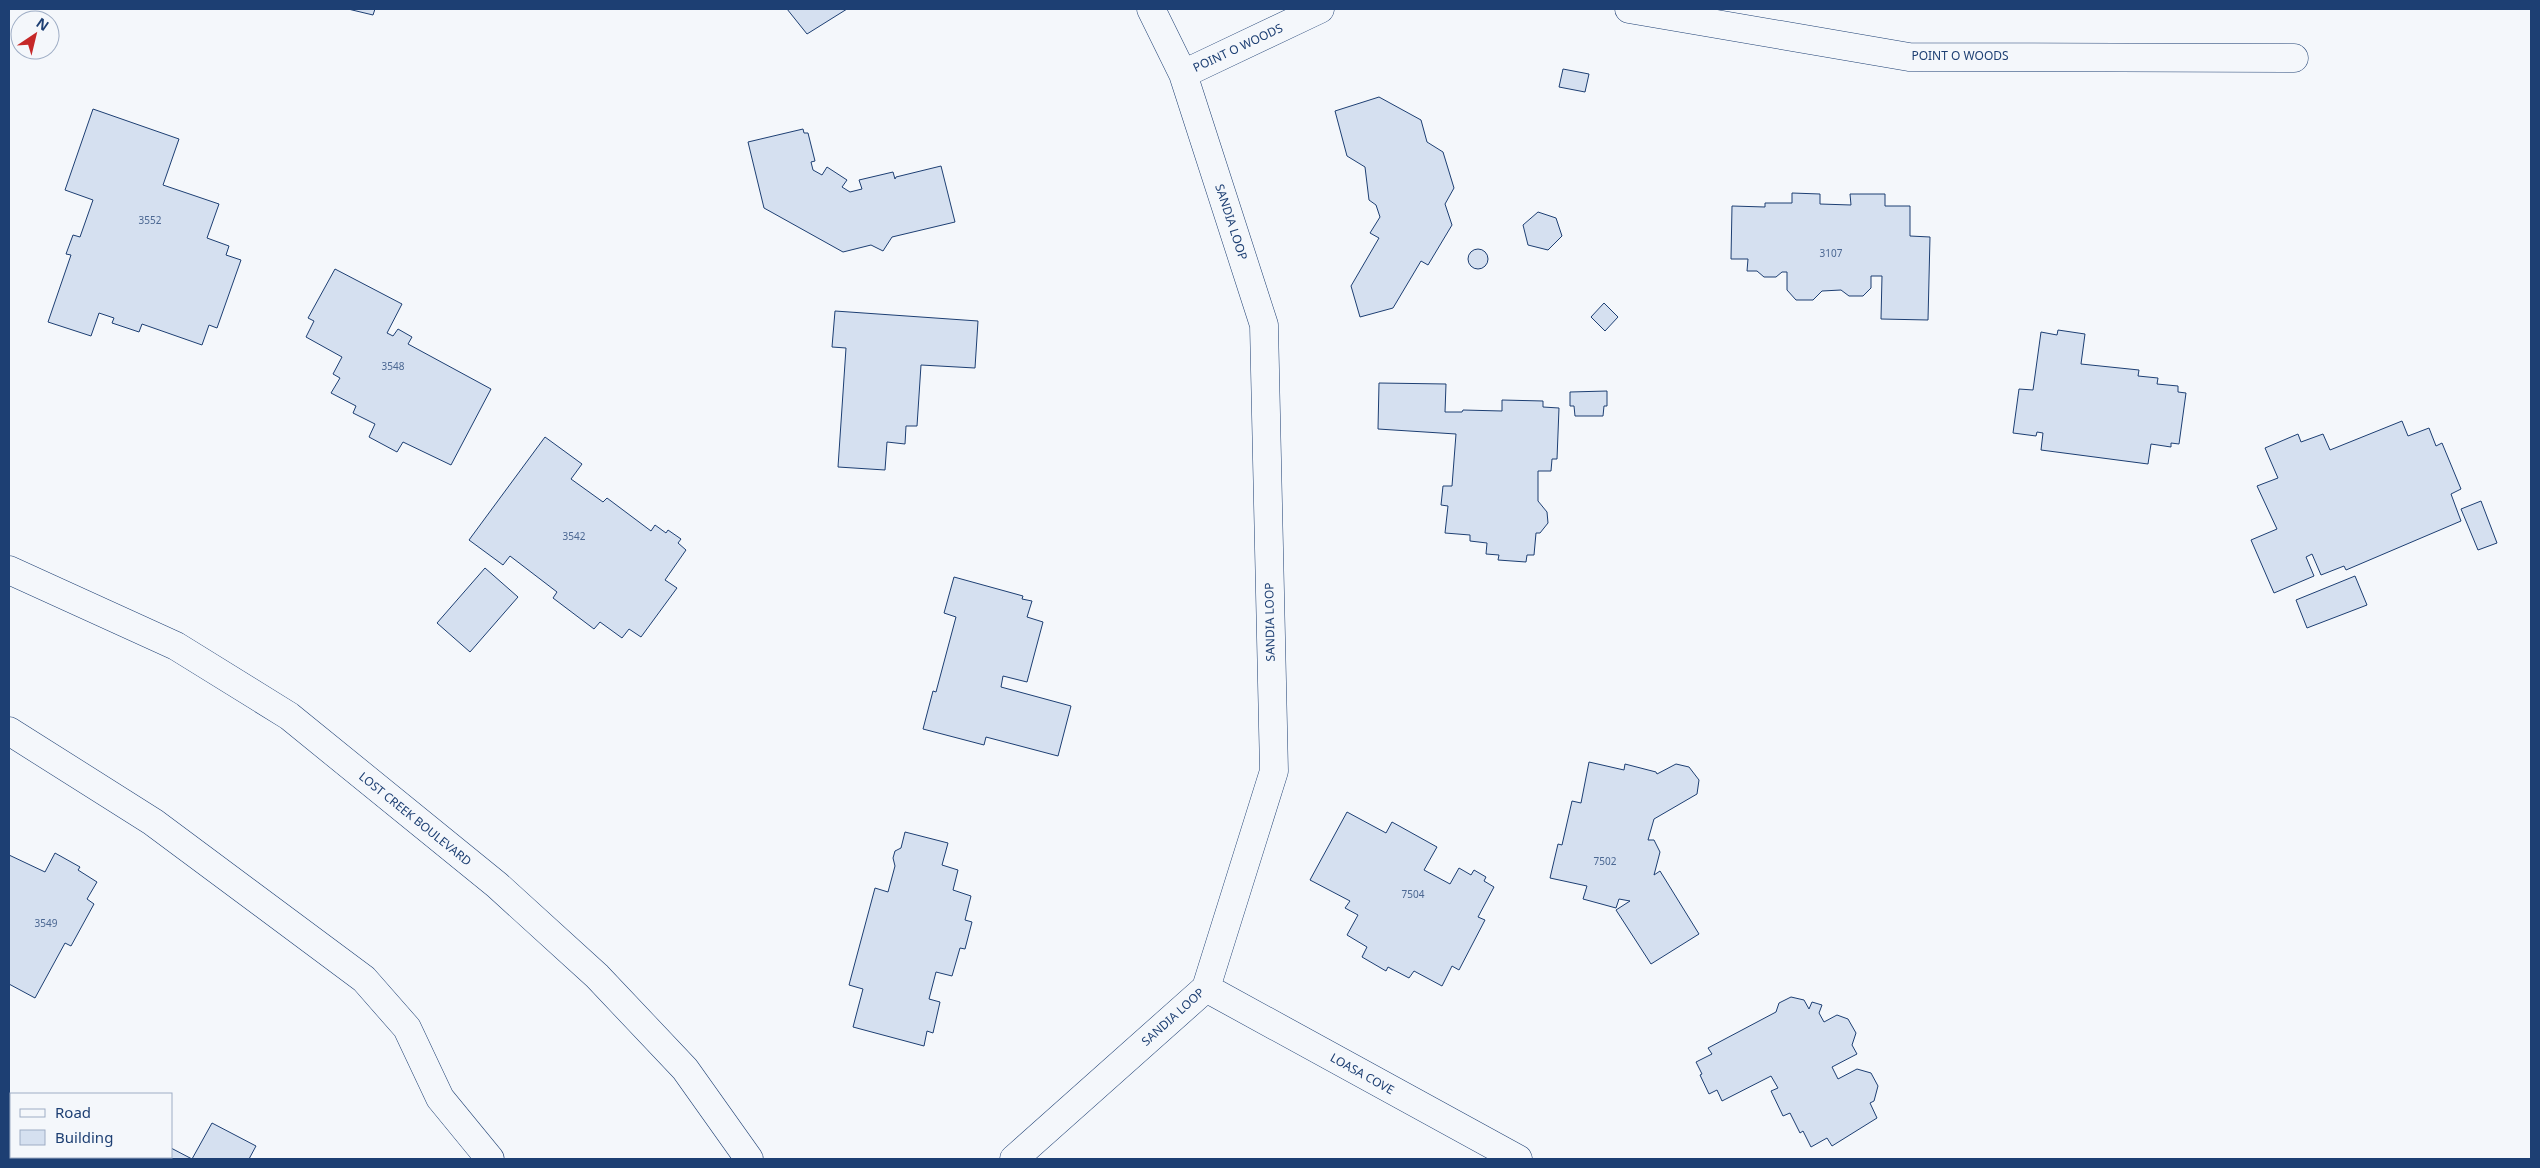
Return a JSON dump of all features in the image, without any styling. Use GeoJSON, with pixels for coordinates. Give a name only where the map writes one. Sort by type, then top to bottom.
{"type":"FeatureCollection","features":[{"type":"Feature","properties":{"kind":"street","name":"SANDIA LOOP"},"geometry":{"type":"LineString","coordinates":[[1014,1159],[1206,988],[1274,770],[1264,325],[1183,74],[1151,9]]}},
{"type":"Feature","properties":{"kind":"street","name":"POINT O WOODS"},"geometry":{"type":"LineString","coordinates":[[1183,74],[1320,9]]}},
{"type":"Feature","properties":{"kind":"street","name":"POINT O WOODS"},"geometry":{"type":"LineString","coordinates":[[1630,9],[1909,57],[2294,58]]}},
{"type":"Feature","properties":{"kind":"street","name":"LOST CREEK BOULEVARD"},"geometry":{"type":"LineString","coordinates":[[9,570],[176,646],[289,716],[497,885],[597,976],[685,1069],[749,1159]]}},
{"type":"Feature","properties":{"kind":"street"},"geometry":{"type":"LineString","coordinates":[[9,730],[154,822],[364,979],[407,1028],[440,1098],[490,1159]]}},
{"type":"Feature","properties":{"kind":"street","name":"LOASA COVE"},"geometry":{"type":"LineString","coordinates":[[1206,988],[1518,1159]]}},
{"type":"Feature","properties":{"kind":"building"},"geometry":{"type":"Polygon","coordinates":[[[348,9],[375,9],[373,15],[348,9]]]}},
{"type":"Feature","properties":{"kind":"building"},"geometry":{"type":"Polygon","coordinates":[[[787,9],[847,9],[807,34],[787,9]]]}},
{"type":"Feature","properties":{"kind":"building"},"geometry":{"type":"Polygon","coordinates":[[[1563,69],[1589,74],[1585,92],[1559,87],[1563,69]]]}},
{"type":"Feature","properties":{"kind":"building"},"geometry":{"type":"Polygon","coordinates":[[[1379,97],[1421,120],[1427,142],[1443,152],[1454,188],[1445,204],[1452,225],[1428,265],[1421,261],[1393,308],[1360,317],[1351,286],[1379,238],[1370,233],[1380,217],[1376,205],[1369,200],[1365,167],[1347,156],[1335,111],[1379,97]]]}},
{"type":"Feature","properties":{"kind":"building"},"geometry":{"type":"Polygon","coordinates":[[[93,109],[179,139],[163,185],[219,204],[207,238],[229,246],[226,255],[241,260],[217,328],[209,325],[202,345],[142,324],[139,332],[112,323],[114,318],[99,313],[91,336],[48,322],[71,255],[66,254],[73,235],[80,237],[93,200],[65,190],[93,109]]]}},
{"type":"Feature","properties":{"kind":"building"},"geometry":{"type":"Polygon","coordinates":[[[803,129],[804,133],[808,133],[815,161],[811,162],[813,170],[822,175],[827,167],[847,180],[842,187],[850,192],[862,189],[859,180],[893,172],[895,179],[896,177],[941,166],[955,222],[892,237],[883,251],[871,245],[843,252],[764,208],[748,142],[803,129]]]}},
{"type":"Feature","properties":{"kind":"building"},"geometry":{"type":"Polygon","coordinates":[[[1792,193],[1820,194],[1820,204],[1851,205],[1850,194],[1885,194],[1885,206],[1910,206],[1910,236],[1930,237],[1928,320],[1881,319],[1882,276],[1871,276],[1871,288],[1863,296],[1849,296],[1841,290],[1822,291],[1813,300],[1796,300],[1787,290],[1787,272],[1782,272],[1776,277],[1764,277],[1757,271],[1747,271],[1748,259],[1731,259],[1732,206],[1765,207],[1765,203],[1792,203],[1792,193]]]}},
{"type":"Feature","properties":{"kind":"building"},"geometry":{"type":"Polygon","coordinates":[[[1538,212],[1556,218],[1562,236],[1548,250],[1528,245],[1523,225],[1538,212]]]}},
{"type":"Feature","properties":{"kind":"building"},"geometry":{"type":"Polygon","coordinates":[[[1478,249],[1485,252],[1488,259],[1485,266],[1478,269],[1471,266],[1468,259],[1471,252],[1478,249]]]}},
{"type":"Feature","properties":{"kind":"building"},"geometry":{"type":"Polygon","coordinates":[[[335,269],[402,304],[387,333],[393,336],[398,329],[412,337],[408,344],[491,389],[451,465],[403,442],[397,452],[369,437],[375,424],[353,413],[356,406],[331,393],[340,378],[333,374],[342,357],[306,337],[314,321],[308,318],[335,269]]]}},
{"type":"Feature","properties":{"kind":"building"},"geometry":{"type":"Polygon","coordinates":[[[1604,303],[1618,317],[1605,331],[1591,317],[1604,303]]]}},
{"type":"Feature","properties":{"kind":"building"},"geometry":{"type":"Polygon","coordinates":[[[835,311],[978,321],[975,368],[921,365],[917,426],[906,426],[905,444],[887,442],[885,470],[838,467],[846,348],[832,347],[835,311]]]}},
{"type":"Feature","properties":{"kind":"building"},"geometry":{"type":"Polygon","coordinates":[[[2058,330],[2085,334],[2081,364],[2139,370],[2138,376],[2158,378],[2157,384],[2178,386],[2178,392],[2186,393],[2179,444],[2171,443],[2171,447],[2151,444],[2148,464],[2041,450],[2043,433],[2037,432],[2036,436],[2013,433],[2019,389],[2033,390],[2041,332],[2057,335],[2058,330]]]}},
{"type":"Feature","properties":{"kind":"building"},"geometry":{"type":"Polygon","coordinates":[[[1379,383],[1446,384],[1445,412],[1462,412],[1463,410],[1502,411],[1502,400],[1543,401],[1543,407],[1559,408],[1557,459],[1552,459],[1551,471],[1538,471],[1538,501],[1547,512],[1548,523],[1540,533],[1536,533],[1534,555],[1527,555],[1526,562],[1498,560],[1499,555],[1486,554],[1487,543],[1470,541],[1470,535],[1445,533],[1448,506],[1441,505],[1443,486],[1452,486],[1456,434],[1378,429],[1379,383]]]}},
{"type":"Feature","properties":{"kind":"building"},"geometry":{"type":"Polygon","coordinates":[[[1607,391],[1607,406],[1604,406],[1603,416],[1575,416],[1574,406],[1570,406],[1570,392],[1607,391]]]}},
{"type":"Feature","properties":{"kind":"building"},"geometry":{"type":"Polygon","coordinates":[[[2402,421],[2408,436],[2429,428],[2436,446],[2442,443],[2461,489],[2451,494],[2461,521],[2346,570],[2344,566],[2321,575],[2312,554],[2306,557],[2314,576],[2274,593],[2251,540],[2277,529],[2257,486],[2278,478],[2265,448],[2298,434],[2301,442],[2323,434],[2330,450],[2402,421]]]}},
{"type":"Feature","properties":{"kind":"building"},"geometry":{"type":"Polygon","coordinates":[[[545,437],[582,464],[571,479],[603,502],[607,498],[651,531],[655,525],[666,533],[668,530],[681,539],[678,543],[686,550],[665,580],[677,588],[641,637],[629,629],[622,638],[600,622],[594,629],[553,598],[557,592],[510,556],[503,565],[469,540],[545,437]]]}},
{"type":"Feature","properties":{"kind":"building"},"geometry":{"type":"Polygon","coordinates":[[[2481,501],[2497,543],[2478,550],[2461,509],[2481,501]]]}},
{"type":"Feature","properties":{"kind":"building"},"geometry":{"type":"Polygon","coordinates":[[[485,568],[518,597],[470,652],[437,623],[485,568]]]}},
{"type":"Feature","properties":{"kind":"building"},"geometry":{"type":"Polygon","coordinates":[[[2355,576],[2367,605],[2307,628],[2296,600],[2355,576]]]}},
{"type":"Feature","properties":{"kind":"building"},"geometry":{"type":"Polygon","coordinates":[[[954,577],[1023,596],[1022,599],[1032,601],[1027,617],[1043,622],[1027,682],[1003,676],[1001,687],[1071,706],[1058,756],[986,737],[984,745],[923,729],[933,691],[936,692],[956,617],[944,613],[954,577]]]}},
{"type":"Feature","properties":{"kind":"building"},"geometry":{"type":"Polygon","coordinates":[[[1589,762],[1624,770],[1625,764],[1656,772],[1657,774],[1676,764],[1689,767],[1699,780],[1697,794],[1654,819],[1648,840],[1654,840],[1660,852],[1654,875],[1660,871],[1699,934],[1651,964],[1616,910],[1630,901],[1619,899],[1616,908],[1583,899],[1587,886],[1550,878],[1558,844],[1562,845],[1572,801],[1581,803],[1589,762]]]}},
{"type":"Feature","properties":{"kind":"building"},"geometry":{"type":"Polygon","coordinates":[[[1347,812],[1386,833],[1392,822],[1437,847],[1424,870],[1450,884],[1459,868],[1471,875],[1474,870],[1486,877],[1484,881],[1494,887],[1478,917],[1485,920],[1459,970],[1452,966],[1442,986],[1414,971],[1409,978],[1388,967],[1386,971],[1362,957],[1367,947],[1347,935],[1358,915],[1345,908],[1350,901],[1310,880],[1347,812]]]}},
{"type":"Feature","properties":{"kind":"building"},"geometry":{"type":"Polygon","coordinates":[[[905,832],[948,843],[942,865],[958,870],[953,890],[971,896],[965,920],[972,922],[965,949],[960,948],[952,976],[936,972],[929,999],[940,1002],[933,1033],[927,1031],[924,1046],[853,1027],[863,989],[849,985],[875,888],[888,892],[895,866],[893,858],[895,851],[901,848],[905,832]]]}},
{"type":"Feature","properties":{"kind":"building"},"geometry":{"type":"Polygon","coordinates":[[[55,853],[80,867],[78,870],[97,882],[87,899],[94,904],[71,946],[65,943],[35,998],[9,984],[9,855],[45,872],[55,853]]]}},
{"type":"Feature","properties":{"kind":"building"},"geometry":{"type":"Polygon","coordinates":[[[1791,997],[1804,1000],[1809,1009],[1812,1002],[1822,1005],[1819,1013],[1824,1022],[1837,1015],[1848,1019],[1856,1033],[1852,1045],[1857,1054],[1832,1067],[1838,1079],[1857,1069],[1871,1073],[1878,1086],[1874,1101],[1870,1103],[1877,1118],[1832,1146],[1827,1138],[1811,1147],[1803,1131],[1800,1133],[1790,1113],[1783,1116],[1771,1091],[1778,1088],[1771,1076],[1722,1101],[1717,1090],[1709,1094],[1696,1062],[1712,1054],[1708,1048],[1776,1012],[1779,1003],[1791,997]]]}},
{"type":"Feature","properties":{"kind":"building"},"geometry":{"type":"Polygon","coordinates":[[[212,1123],[256,1146],[249,1159],[192,1159],[212,1123]]]}},
{"type":"Feature","properties":{"kind":"building"},"geometry":{"type":"Polygon","coordinates":[[[172,1149],[192,1159],[136,1159],[172,1158],[172,1149]]]}}]}
